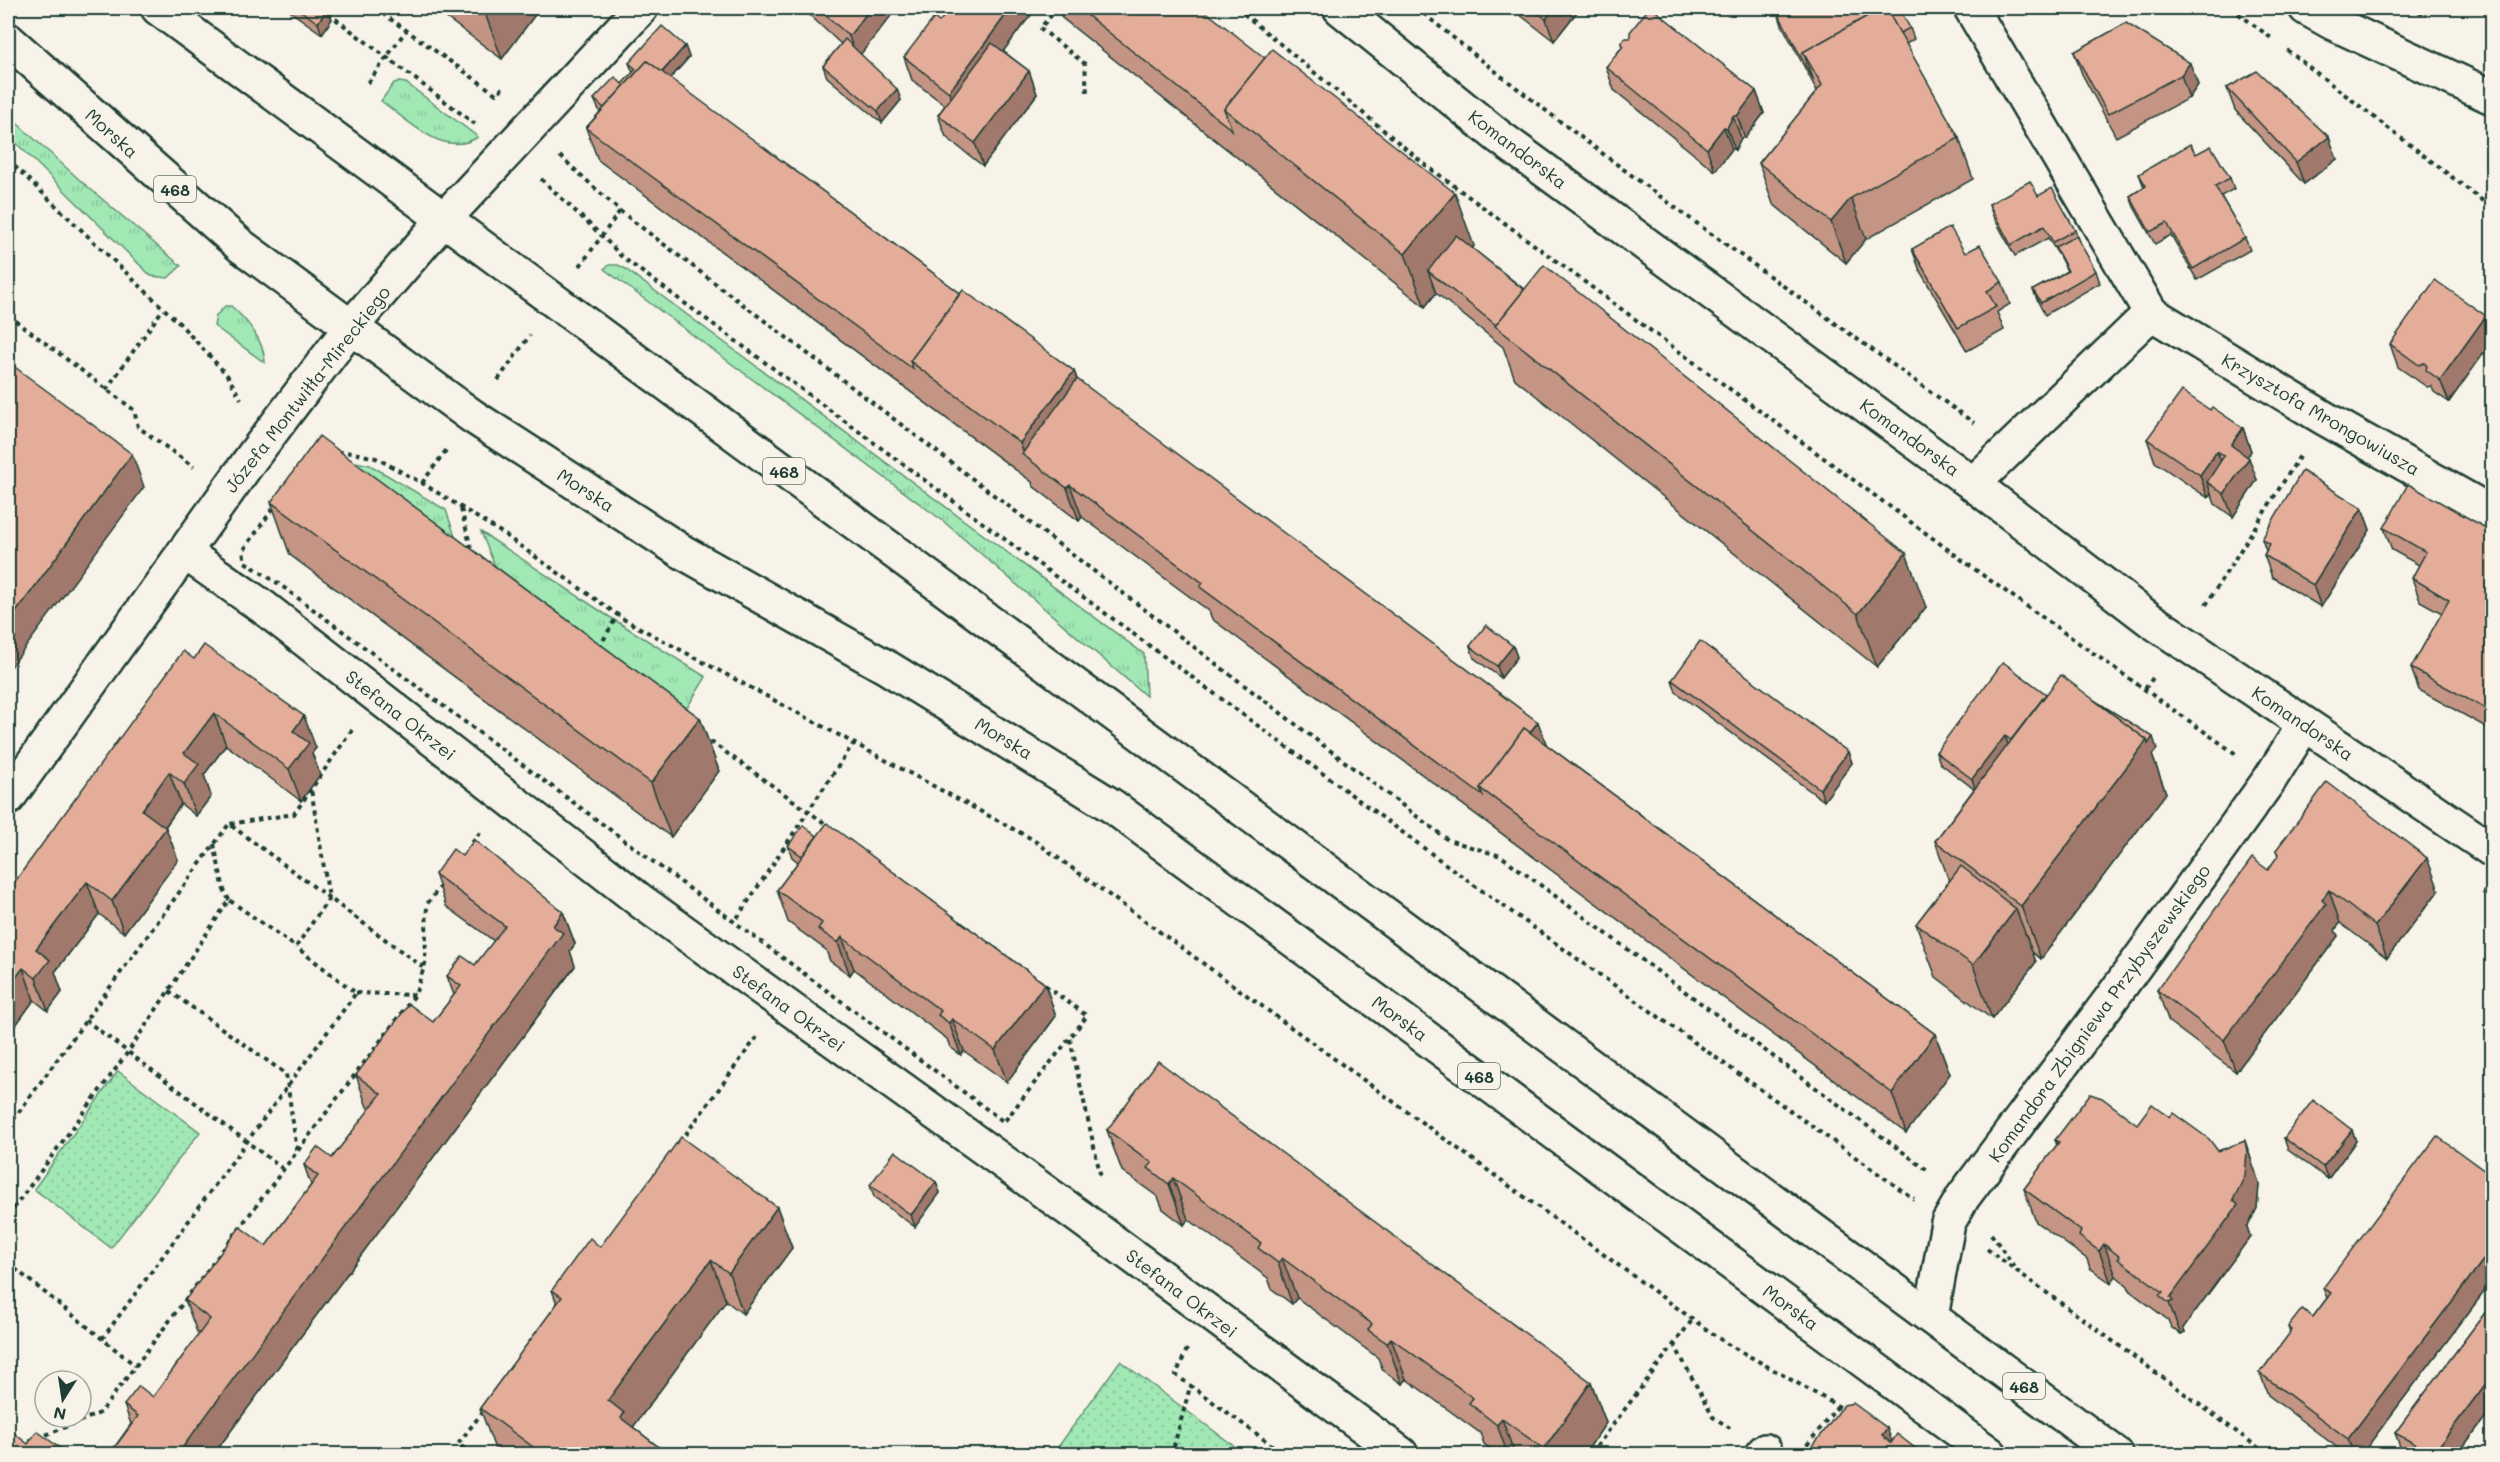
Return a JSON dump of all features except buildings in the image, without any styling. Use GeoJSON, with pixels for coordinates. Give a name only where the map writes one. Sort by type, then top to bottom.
{"type":"FeatureCollection","features":[{"type":"Feature","properties":{"kind":"street","name":"468"},"geometry":{"type":"LineString","coordinates":[[158,8],[2116,1455]]}},
{"type":"Feature","properties":{"kind":"street","name":"Józefa Montwiłła-Mireckiego"},"geometry":{"type":"LineString","coordinates":[[8,798],[184,552],[350,328],[444,219],[641,8]]}},
{"type":"Feature","properties":{"kind":"street","name":"Komandorska"},"geometry":{"type":"LineString","coordinates":[[1340,8],[1498,136],[1973,484],[2149,619],[2493,850]]}},
{"type":"Feature","properties":{"kind":"street","name":"Krzysztofa Mrongowiusza"},"geometry":{"type":"LineString","coordinates":[[1971,8],[2151,313],[2324,418],[2493,513]]}},
{"type":"Feature","properties":{"kind":"street"},"geometry":{"type":"LineString","coordinates":[[2306,8],[2333,23],[2493,97]]}},
{"type":"Feature","properties":{"kind":"street","name":"Morska"},"geometry":{"type":"LineString","coordinates":[[8,40],[241,246],[472,416],[681,551],[888,668],[1112,806],[1990,1455]]}},
{"type":"Feature","properties":{"kind":"street"},"geometry":{"type":"LineString","coordinates":[[1973,484],[2151,313]]}},
{"type":"Feature","properties":{"kind":"street","name":"Stefana Okrzei"},"geometry":{"type":"LineString","coordinates":[[184,552],[263,608],[642,902],[1081,1218],[1401,1455]]}},
{"type":"Feature","properties":{"kind":"street","name":"Komandora Zbigniewa Przybyszewskiego"},"geometry":{"type":"LineString","coordinates":[[1931,1317],[1956,1210],[2270,779],[2304,725]]}},
{"type":"Feature","properties":{"kind":"path"},"geometry":{"type":"LineString","coordinates":[[321,8],[478,127]]}},
{"type":"Feature","properties":{"kind":"path"},"geometry":{"type":"LineString","coordinates":[[375,8],[496,94]]}},
{"type":"Feature","properties":{"kind":"path"},"geometry":{"type":"LineString","coordinates":[[1058,8],[1040,28],[1085,64],[1087,93]]}},
{"type":"Feature","properties":{"kind":"path"},"geometry":{"type":"LineString","coordinates":[[1237,8],[1423,163],[1984,576],[2270,779]]}},
{"type":"Feature","properties":{"kind":"path"},"geometry":{"type":"LineString","coordinates":[[2231,8],[2493,208]]}},
{"type":"Feature","properties":{"kind":"path"},"geometry":{"type":"LineString","coordinates":[[368,83],[407,30]]}},
{"type":"Feature","properties":{"kind":"path"},"geometry":{"type":"LineString","coordinates":[[557,153],[621,211],[1448,840],[1501,856],[1956,1210],[2018,1270],[2267,1455]]}},
{"type":"Feature","properties":{"kind":"path"},"geometry":{"type":"LineString","coordinates":[[8,160],[163,309],[227,375],[242,399],[323,452],[336,474],[808,811],[1087,1016],[1004,1122],[279,584],[244,562],[243,551],[305,463],[323,452],[354,453],[376,458],[422,483],[499,531],[618,615],[1032,839],[1724,1342],[1847,1412]]}},
{"type":"Feature","properties":{"kind":"path"},"geometry":{"type":"LineString","coordinates":[[534,173],[622,257],[1474,885],[1956,1210],[2018,1270]]}},
{"type":"Feature","properties":{"kind":"path"},"geometry":{"type":"LineString","coordinates":[[422,483],[621,211]]}},
{"type":"Feature","properties":{"kind":"path"},"geometry":{"type":"LineString","coordinates":[[106,390],[163,309]]}},
{"type":"Feature","properties":{"kind":"path"},"geometry":{"type":"LineString","coordinates":[[8,315],[134,410],[138,427],[183,459]]}},
{"type":"Feature","properties":{"kind":"path"},"geometry":{"type":"LineString","coordinates":[[2206,606],[2324,418]]}},
{"type":"Feature","properties":{"kind":"path"},"geometry":{"type":"LineString","coordinates":[[461,509],[472,553]]}},
{"type":"Feature","properties":{"kind":"path"},"geometry":{"type":"LineString","coordinates":[[475,564],[478,575]]}},
{"type":"Feature","properties":{"kind":"path"},"geometry":{"type":"LineString","coordinates":[[593,658],[618,615]]}},
{"type":"Feature","properties":{"kind":"path"},"geometry":{"type":"LineString","coordinates":[[8,1127],[84,1019],[229,824],[294,814],[354,728]]}},
{"type":"Feature","properties":{"kind":"path"},"geometry":{"type":"LineString","coordinates":[[714,954],[853,744]]}},
{"type":"Feature","properties":{"kind":"path"},"geometry":{"type":"LineString","coordinates":[[296,947],[329,898],[311,789]]}},
{"type":"Feature","properties":{"kind":"path"},"geometry":{"type":"LineString","coordinates":[[229,824],[424,968]]}},
{"type":"Feature","properties":{"kind":"path"},"geometry":{"type":"LineString","coordinates":[[467,850],[485,825]]}},
{"type":"Feature","properties":{"kind":"path"},"geometry":{"type":"LineString","coordinates":[[214,844],[224,890],[229,900],[356,993],[415,995]]}},
{"type":"Feature","properties":{"kind":"path"},"geometry":{"type":"LineString","coordinates":[[17,1449],[22,1443],[100,1413],[415,995],[424,968],[427,904],[448,876]]}},
{"type":"Feature","properties":{"kind":"path"},"geometry":{"type":"LineString","coordinates":[[8,1216],[128,1052],[229,900]]}},
{"type":"Feature","properties":{"kind":"path"},"geometry":{"type":"LineString","coordinates":[[169,991],[286,1074],[297,1151]]}},
{"type":"Feature","properties":{"kind":"path"},"geometry":{"type":"LineString","coordinates":[[102,1339],[356,993]]}},
{"type":"Feature","properties":{"kind":"path"},"geometry":{"type":"LineString","coordinates":[[84,1019],[284,1169]]}},
{"type":"Feature","properties":{"kind":"path"},"geometry":{"type":"LineString","coordinates":[[674,1150],[763,1029]]}},
{"type":"Feature","properties":{"kind":"path"},"geometry":{"type":"LineString","coordinates":[[8,1263],[136,1365]]}},
{"type":"Feature","properties":{"kind":"path"},"geometry":{"type":"LineString","coordinates":[[1591,1455],[1693,1319]]}},
{"type":"Feature","properties":{"kind":"path"},"geometry":{"type":"LineString","coordinates":[[1674,1344],[1713,1418],[1763,1453]]}},
{"type":"Feature","properties":{"kind":"path"},"geometry":{"type":"LineString","coordinates":[[1180,1455],[1174,1446],[1191,1387],[1284,1455]]}},
{"type":"Feature","properties":{"kind":"path"},"geometry":{"type":"LineString","coordinates":[[472,1455],[459,1444],[486,1406]]}},
{"type":"Feature","properties":{"kind":"path"},"geometry":{"type":"LineString","coordinates":[[1818,1432],[1838,1406]]}},
{"type":"Feature","properties":{"kind":"green space"},"geometry":{"type":"Polygon","coordinates":[[[394,83],[406,83],[478,137],[465,143],[452,143],[439,140],[414,127],[381,101],[394,83]]]}},
{"type":"Feature","properties":{"kind":"green space"},"geometry":{"type":"Polygon","coordinates":[[[8,115],[82,182],[181,266],[168,278],[151,276],[8,135],[8,115]]]}},
{"type":"Feature","properties":{"kind":"green space"},"geometry":{"type":"Polygon","coordinates":[[[609,265],[624,268],[1144,654],[1146,696],[943,521],[604,269],[609,265]]]}},
{"type":"Feature","properties":{"kind":"green space"},"geometry":{"type":"Polygon","coordinates":[[[225,306],[231,306],[254,332],[262,346],[265,363],[214,326],[216,316],[225,306]]]}},
{"type":"Feature","properties":{"kind":"green space"},"geometry":{"type":"Polygon","coordinates":[[[356,462],[370,465],[446,510],[462,557],[345,466],[356,462]]]}},
{"type":"Feature","properties":{"kind":"green space"},"geometry":{"type":"Polygon","coordinates":[[[481,532],[706,677],[685,711],[497,571],[481,532]]]}},
{"type":"Feature","properties":{"kind":"green space"},"geometry":{"type":"Polygon","coordinates":[[[118,1071],[200,1132],[111,1248],[34,1189],[118,1071]]]}},
{"type":"Feature","properties":{"kind":"green space"},"geometry":{"type":"Polygon","coordinates":[[[1120,1361],[1245,1454],[1053,1454],[1120,1361]]]}}]}
